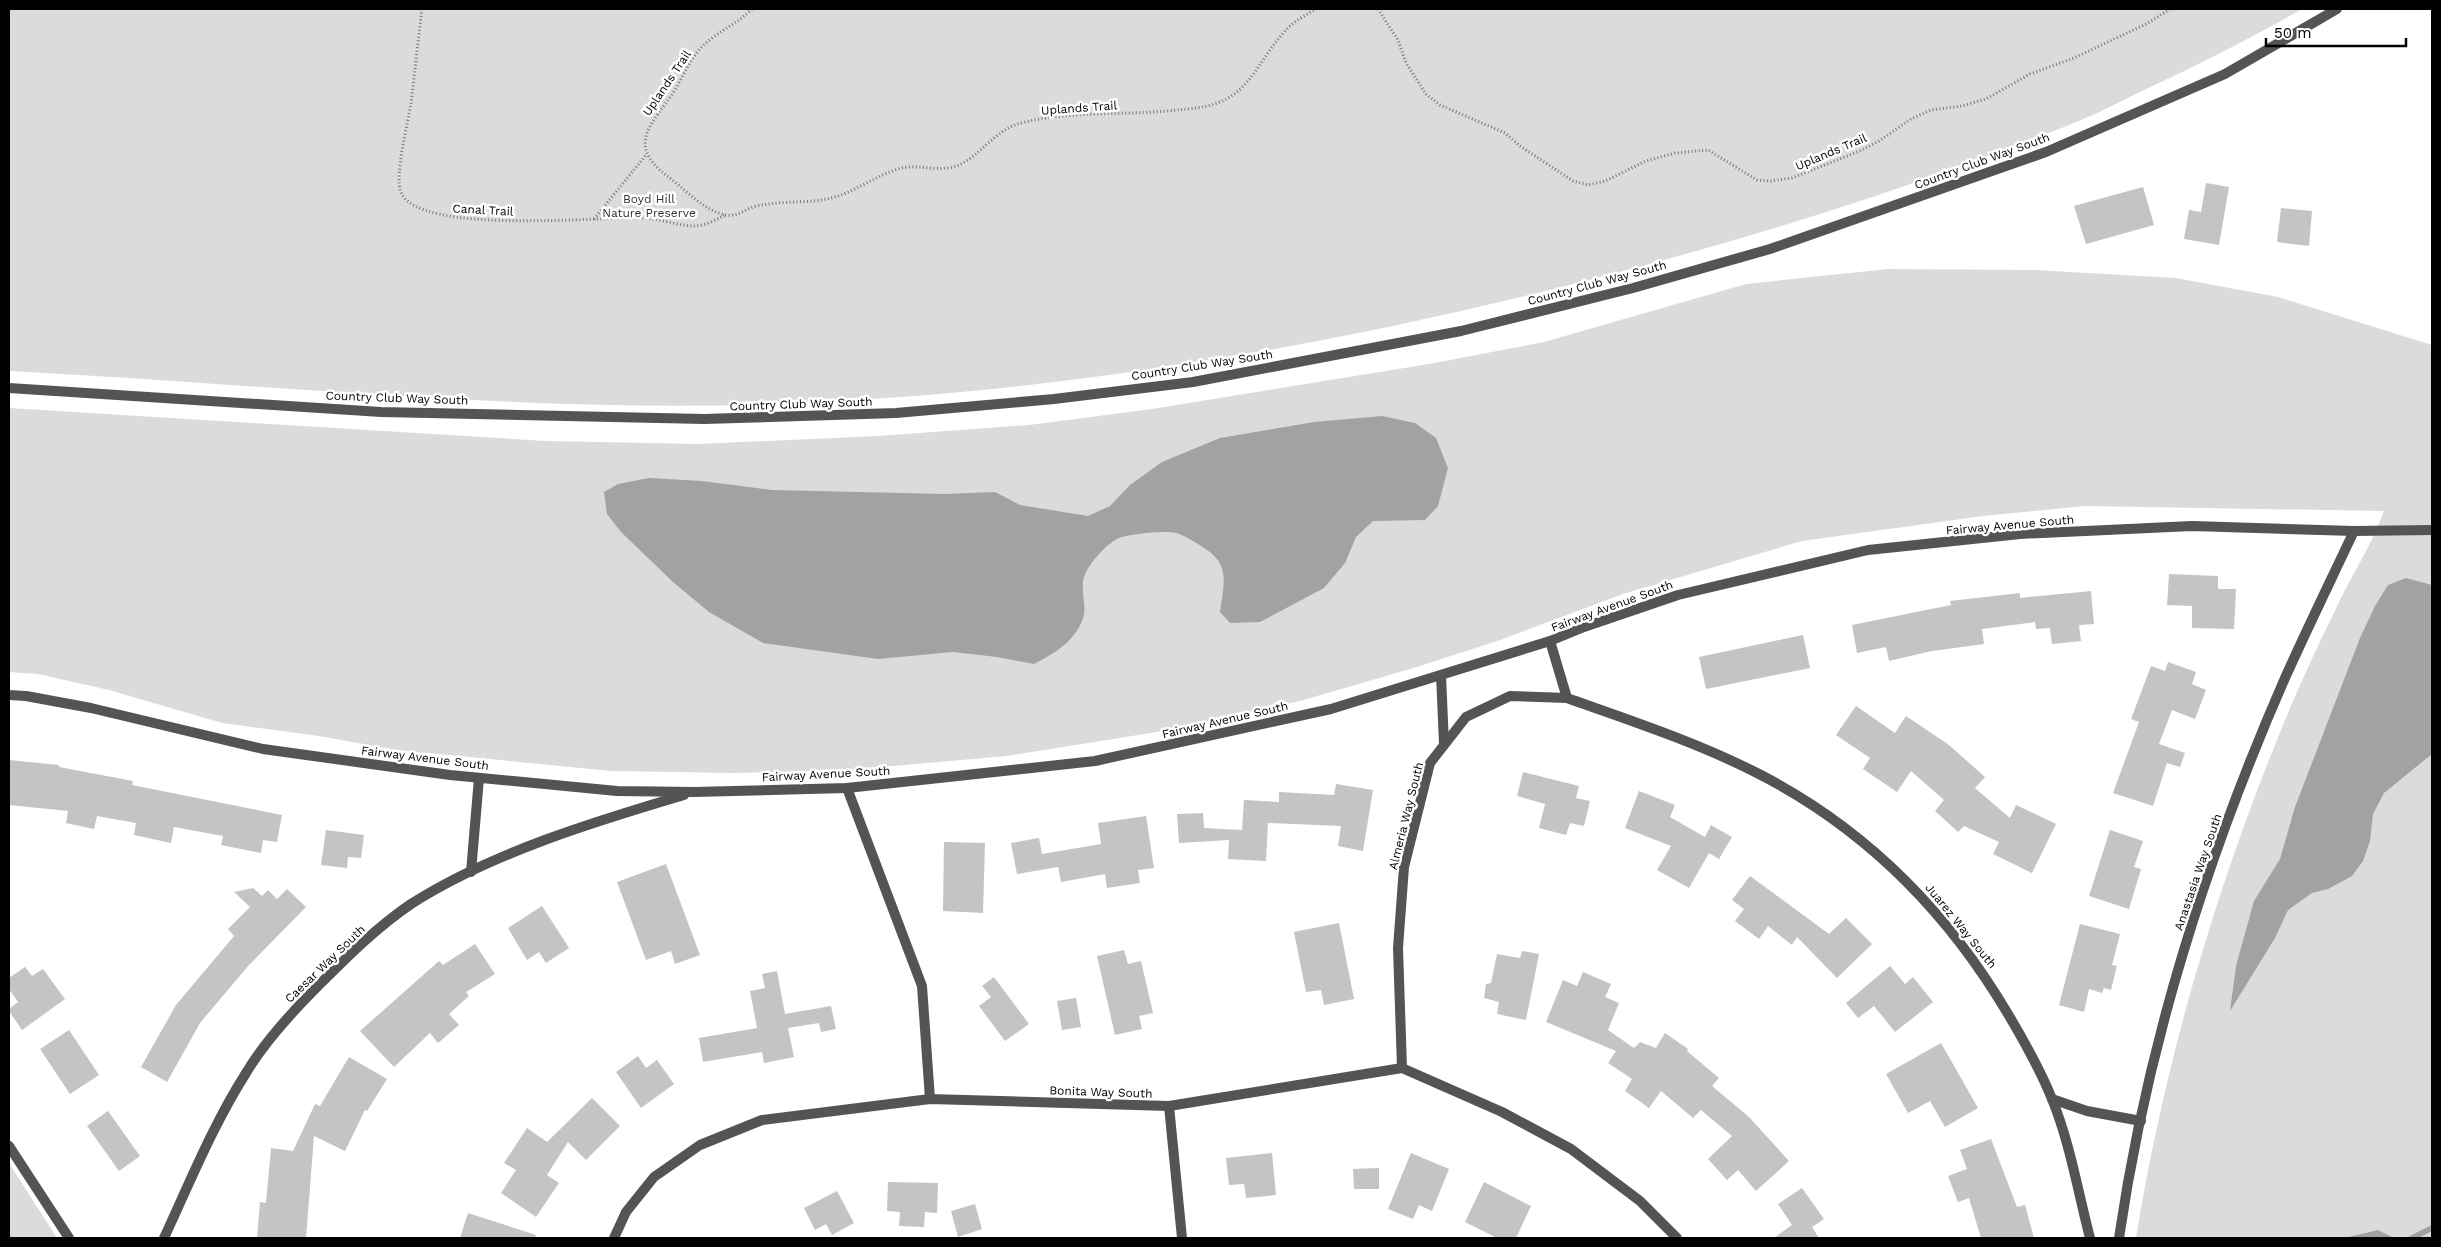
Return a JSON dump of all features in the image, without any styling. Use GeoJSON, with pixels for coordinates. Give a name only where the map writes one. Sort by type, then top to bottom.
{"type":"FeatureCollection","features":[{"type":"Feature","properties":{"kind":"street","name":"Country Club Way South"},"geometry":{"type":"LineString","coordinates":[[9,388],[381,412],[704,420],[906,412],[1054,399],[1193,382],[1462,331],[1633,288],[1770,249],[2046,152],[2225,74],[2337,9]]}},
{"type":"Feature","properties":{"kind":"street","name":"Fairway Avenue South"},"geometry":{"type":"LineString","coordinates":[[9,696],[26,696],[91,708],[263,749],[479,778],[617,791],[694,792],[847,788],[1095,762],[1332,709],[1550,641],[1584,627],[1678,595],[1868,550],[2020,534],[2183,526],[2354,531],[2432,530]]}},
{"type":"Feature","properties":{"kind":"street","name":"Anastasia Way South"},"geometry":{"type":"LineString","coordinates":[[2118,1238],[2141,1121],[2176,979],[2200,900],[2241,786],[2285,678],[2354,531]]}},
{"type":"Feature","properties":{"kind":"street"},"geometry":{"type":"LineString","coordinates":[[1550,641],[1567,698]]}},
{"type":"Feature","properties":{"kind":"street"},"geometry":{"type":"LineString","coordinates":[[1441,675],[1444,744]]}},
{"type":"Feature","properties":{"kind":"street","name":"Almeria Way South"},"geometry":{"type":"LineString","coordinates":[[1402,1068],[1398,948],[1404,867],[1430,763],[1466,717],[1510,696],[1567,698]]}},
{"type":"Feature","properties":{"kind":"street","name":"Juarez Way South"},"geometry":{"type":"LineString","coordinates":[[1567,698],[1692,743],[1760,775],[1820,809],[1884,858],[1931,905],[1982,970],[2029,1050],[2052,1100],[2063,1130],[2090,1238]]}},
{"type":"Feature","properties":{"kind":"street"},"geometry":{"type":"LineString","coordinates":[[472,872],[479,778]]}},
{"type":"Feature","properties":{"kind":"street"},"geometry":{"type":"LineString","coordinates":[[847,788],[922,986],[930,1099]]}},
{"type":"Feature","properties":{"kind":"street","name":"Caesar Way South"},"geometry":{"type":"LineString","coordinates":[[164,1238],[213,1130],[246,1071],[294,1010],[354,950],[411,904],[472,872],[524,848],[603,819],[694,792]]}},
{"type":"Feature","properties":{"kind":"street"},"geometry":{"type":"LineString","coordinates":[[1169,1106],[1402,1068],[1502,1112],[1571,1149],[1640,1200],[1677,1238]]}},
{"type":"Feature","properties":{"kind":"street","name":"Bonita Way South"},"geometry":{"type":"LineString","coordinates":[[614,1238],[626,1212],[654,1177],[700,1145],[762,1120],[930,1099],[1169,1106],[1182,1238]]}},
{"type":"Feature","properties":{"kind":"street"},"geometry":{"type":"LineString","coordinates":[[2052,1100],[2087,1111],[2141,1121]]}},
{"type":"Feature","properties":{"kind":"street"},"geometry":{"type":"LineString","coordinates":[[9,1146],[69,1238]]}},
{"type":"Feature","properties":{"kind":"path","name":"Canal Trail"},"geometry":{"type":"LineString","coordinates":[[422,9],[411,103],[399,172],[400,192],[412,206],[448,218],[517,221],[646,218],[695,226],[710,223],[726,215]]}},
{"type":"Feature","properties":{"kind":"path","name":"Uplands Trail"},"geometry":{"type":"LineString","coordinates":[[646,155],[645,135],[653,118],[677,86],[687,66],[706,43],[734,25],[752,9]]}},
{"type":"Feature","properties":{"kind":"path","name":"Uplands Trail"},"geometry":{"type":"LineString","coordinates":[[726,215],[739,215],[754,206],[774,203],[828,200],[904,168],[958,166],[996,136],[1017,123],[1066,115],[1153,113],[1215,104],[1232,96],[1248,83],[1285,31],[1316,9]]}},
{"type":"Feature","properties":{"kind":"path","name":"Uplands Trail"},"geometry":{"type":"LineString","coordinates":[[1378,9],[1398,40],[1415,80],[1426,94],[1440,105],[1505,133],[1520,146],[1573,181],[1588,185],[1612,178],[1646,161],[1675,153],[1708,150],[1757,180],[1772,181],[1792,178],[1879,141],[1911,118],[1931,110],[1962,106],[1986,99],[2030,74],[2074,58],[2148,23],[2170,9]]}},
{"type":"Feature","properties":{"kind":"path"},"geometry":{"type":"LineString","coordinates":[[594,220],[646,155],[659,170],[699,201],[713,210],[726,215]]}},
{"type":"Feature","properties":{"kind":"green space","name":"Boyd Hill Nature Preserve"},"geometry":{"type":"Polygon","coordinates":[[[9,9],[2302,9],[2224,51],[2098,113],[2017,146],[1911,184],[1804,219],[1642,266],[1536,293],[1322,340],[1106,376],[888,398],[778,404],[682,406],[489,401],[9,371],[9,9]]]}},
{"type":"Feature","properties":{"kind":"green space"},"geometry":{"type":"Polygon","coordinates":[[[1888,269],[2035,270],[2176,278],[2278,297],[2432,345],[2432,1238],[2136,1238],[2147,1174],[2176,1046],[2212,920],[2233,858],[2255,796],[2294,699],[2384,511],[2085,506],[1983,516],[1802,541],[1623,594],[1500,640],[1417,667],[1300,701],[1157,732],[1007,756],[847,770],[734,773],[611,771],[397,750],[319,736],[222,723],[109,690],[38,674],[9,672],[9,408],[546,441],[698,444],[878,436],[1029,425],[1152,409],[1429,364],[1544,342],[1746,284],[1888,269]]]}},
{"type":"Feature","properties":{"kind":"green space"},"geometry":{"type":"Polygon","coordinates":[[[9,1162],[14,1171],[57,1238],[9,1238],[9,1162]]]}},
{"type":"Feature","properties":{"kind":"shaded area"},"geometry":{"type":"Polygon","coordinates":[[[1382,416],[1415,423],[1436,438],[1448,468],[1438,506],[1425,520],[1373,521],[1356,537],[1345,563],[1324,588],[1260,622],[1230,623],[1220,612],[1224,578],[1220,563],[1215,556],[1192,540],[1176,533],[1164,532],[1119,538],[1097,556],[1085,575],[1083,581],[1084,612],[1081,625],[1062,647],[1034,664],[997,657],[953,652],[878,659],[763,643],[709,612],[673,582],[621,532],[607,514],[604,492],[618,484],[649,478],[702,481],[772,490],[944,494],[995,492],[1020,505],[1088,516],[1110,506],[1130,485],[1162,462],[1220,438],[1314,422],[1382,416]]]}},
{"type":"Feature","properties":{"kind":"shaded area"},"geometry":{"type":"Polygon","coordinates":[[[2406,578],[2432,585],[2432,754],[2384,793],[2373,814],[2370,841],[2363,861],[2352,876],[2328,889],[2312,893],[2288,910],[2275,938],[2230,1011],[2236,966],[2254,901],[2280,859],[2295,807],[2360,638],[2375,606],[2388,585],[2406,578]]]}},
{"type":"Feature","properties":{"kind":"shaded area"},"geometry":{"type":"Polygon","coordinates":[[[2378,1230],[2394,1238],[2344,1238],[2378,1230]]]}},
{"type":"Feature","properties":{"kind":"building"},"geometry":{"type":"Polygon","coordinates":[[[2206,183],[2229,187],[2219,245],[2184,239],[2189,210],[2201,212],[2206,183]]]}},
{"type":"Feature","properties":{"kind":"building"},"geometry":{"type":"Polygon","coordinates":[[[2143,187],[2154,225],[2086,244],[2074,206],[2143,187]]]}},
{"type":"Feature","properties":{"kind":"building"},"geometry":{"type":"Polygon","coordinates":[[[2281,208],[2312,211],[2309,246],[2277,242],[2281,208]]]}},
{"type":"Feature","properties":{"kind":"building"},"geometry":{"type":"Polygon","coordinates":[[[2169,574],[2218,576],[2218,589],[2236,589],[2234,629],[2192,628],[2192,606],[2167,605],[2169,574]]]}},
{"type":"Feature","properties":{"kind":"building"},"geometry":{"type":"Polygon","coordinates":[[[2091,591],[2094,624],[2079,625],[2081,641],[2052,644],[2050,628],[2036,629],[2035,622],[1982,629],[1984,644],[1932,651],[1889,661],[1886,647],[1857,653],[1852,625],[1951,605],[1950,601],[2020,593],[2020,598],[2091,591]]]}},
{"type":"Feature","properties":{"kind":"building"},"geometry":{"type":"Polygon","coordinates":[[[1803,635],[1810,668],[1706,689],[1699,657],[1803,635]]]}},
{"type":"Feature","properties":{"kind":"building"},"geometry":{"type":"Polygon","coordinates":[[[2168,662],[2196,672],[2192,684],[2206,690],[2195,719],[2172,710],[2159,744],[2185,753],[2180,767],[2167,763],[2153,806],[2113,793],[2139,722],[2131,719],[2151,666],[2165,671],[2168,662]]]}},
{"type":"Feature","properties":{"kind":"building"},"geometry":{"type":"Polygon","coordinates":[[[1856,706],[1895,733],[1906,716],[1949,745],[1985,777],[1975,788],[2010,818],[2016,805],[2056,824],[2032,873],[1993,854],[1999,842],[1964,826],[1958,832],[1935,811],[1944,800],[1911,771],[1897,792],[1863,769],[1870,758],[1836,735],[1856,706]]]}},
{"type":"Feature","properties":{"kind":"building"},"geometry":{"type":"Polygon","coordinates":[[[9,760],[59,765],[59,767],[133,781],[132,785],[282,815],[277,842],[263,840],[261,853],[221,845],[223,836],[174,827],[171,843],[134,835],[136,823],[97,816],[94,829],[66,823],[68,811],[9,805],[9,760]]]}},
{"type":"Feature","properties":{"kind":"building"},"geometry":{"type":"Polygon","coordinates":[[[1523,772],[1579,786],[1576,798],[1590,801],[1584,826],[1570,823],[1566,835],[1539,828],[1545,804],[1517,796],[1523,772]]]}},
{"type":"Feature","properties":{"kind":"building"},"geometry":{"type":"Polygon","coordinates":[[[1336,784],[1373,790],[1363,851],[1338,846],[1341,826],[1268,823],[1266,861],[1228,859],[1229,840],[1179,843],[1177,814],[1203,813],[1204,828],[1242,830],[1244,800],[1279,802],[1279,792],[1334,795],[1336,784]]]}},
{"type":"Feature","properties":{"kind":"building"},"geometry":{"type":"Polygon","coordinates":[[[1639,791],[1675,805],[1670,817],[1705,837],[1711,825],[1732,837],[1719,859],[1709,853],[1689,888],[1657,870],[1671,846],[1625,828],[1639,791]]]}},
{"type":"Feature","properties":{"kind":"building"},"geometry":{"type":"Polygon","coordinates":[[[1146,816],[1154,868],[1138,870],[1140,883],[1107,888],[1105,874],[1061,882],[1058,867],[1017,874],[1011,843],[1039,838],[1042,854],[1101,844],[1098,823],[1146,816]]]}},
{"type":"Feature","properties":{"kind":"building"},"geometry":{"type":"Polygon","coordinates":[[[326,830],[364,835],[361,858],[348,857],[347,868],[321,865],[326,830]]]}},
{"type":"Feature","properties":{"kind":"building"},"geometry":{"type":"Polygon","coordinates":[[[2110,830],[2143,841],[2134,867],[2141,869],[2129,909],[2089,896],[2110,830]]]}},
{"type":"Feature","properties":{"kind":"building"},"geometry":{"type":"Polygon","coordinates":[[[944,842],[985,843],[983,913],[943,911],[944,842]]]}},
{"type":"Feature","properties":{"kind":"building"},"geometry":{"type":"Polygon","coordinates":[[[666,864],[700,955],[675,964],[671,951],[646,960],[617,882],[666,864]]]}},
{"type":"Feature","properties":{"kind":"building"},"geometry":{"type":"Polygon","coordinates":[[[1750,876],[1829,934],[1846,918],[1872,944],[1837,978],[1797,937],[1792,945],[1768,926],[1759,939],[1735,921],[1744,909],[1732,900],[1750,876]]]}},
{"type":"Feature","properties":{"kind":"building"},"geometry":{"type":"Polygon","coordinates":[[[253,888],[262,896],[268,890],[277,899],[287,889],[306,907],[249,965],[200,1023],[167,1082],[141,1067],[176,1005],[234,936],[228,929],[250,907],[234,892],[253,888]]]}},
{"type":"Feature","properties":{"kind":"building"},"geometry":{"type":"Polygon","coordinates":[[[542,906],[569,948],[546,963],[539,952],[527,960],[508,928],[542,906]]]}},
{"type":"Feature","properties":{"kind":"building"},"geometry":{"type":"Polygon","coordinates":[[[1339,923],[1354,999],[1324,1005],[1321,990],[1306,992],[1294,932],[1339,923]]]}},
{"type":"Feature","properties":{"kind":"building"},"geometry":{"type":"Polygon","coordinates":[[[2080,924],[2120,934],[2112,965],[2117,966],[2111,990],[2104,988],[2102,993],[2089,989],[2084,1012],[2059,1005],[2080,924]]]}},
{"type":"Feature","properties":{"kind":"building"},"geometry":{"type":"Polygon","coordinates":[[[475,944],[495,974],[466,992],[469,996],[449,1014],[459,1025],[438,1043],[430,1033],[394,1067],[360,1031],[439,961],[443,965],[475,944]]]}},
{"type":"Feature","properties":{"kind":"building"},"geometry":{"type":"Polygon","coordinates":[[[1124,950],[1128,964],[1141,961],[1153,1013],[1139,1016],[1142,1029],[1115,1035],[1097,956],[1124,950]]]}},
{"type":"Feature","properties":{"kind":"building"},"geometry":{"type":"Polygon","coordinates":[[[1522,951],[1539,954],[1526,1020],[1497,1014],[1499,1002],[1484,998],[1486,984],[1491,983],[1497,954],[1520,958],[1522,951]]]}},
{"type":"Feature","properties":{"kind":"building"},"geometry":{"type":"Polygon","coordinates":[[[1890,966],[1905,984],[1913,977],[1933,1002],[1895,1032],[1874,1006],[1858,1018],[1846,1003],[1890,966]]]}},
{"type":"Feature","properties":{"kind":"building"},"geometry":{"type":"Polygon","coordinates":[[[25,967],[32,976],[43,969],[65,999],[22,1030],[9,1011],[18,1002],[9,989],[9,978],[25,967]]]}},
{"type":"Feature","properties":{"kind":"building"},"geometry":{"type":"Polygon","coordinates":[[[777,971],[785,1014],[831,1006],[836,1029],[821,1032],[819,1023],[788,1028],[794,1057],[764,1063],[762,1052],[703,1062],[699,1038],[757,1028],[750,991],[765,988],[762,974],[777,971]]]}},
{"type":"Feature","properties":{"kind":"building"},"geometry":{"type":"Polygon","coordinates":[[[1583,972],[1611,984],[1605,997],[1619,1003],[1608,1030],[1634,1048],[1640,1042],[1656,1048],[1665,1033],[1688,1049],[1687,1051],[1719,1078],[1712,1086],[1749,1117],[1789,1161],[1756,1191],[1738,1170],[1727,1180],[1708,1159],[1732,1136],[1701,1110],[1693,1118],[1661,1091],[1649,1108],[1625,1091],[1632,1079],[1608,1063],[1616,1051],[1546,1022],[1563,980],[1577,986],[1583,972]]]}},
{"type":"Feature","properties":{"kind":"building"},"geometry":{"type":"Polygon","coordinates":[[[994,977],[1029,1024],[1005,1041],[979,1006],[991,997],[982,986],[994,977]]]}},
{"type":"Feature","properties":{"kind":"building"},"geometry":{"type":"Polygon","coordinates":[[[1076,998],[1081,1027],[1062,1030],[1057,1001],[1076,998]]]}},
{"type":"Feature","properties":{"kind":"building"},"geometry":{"type":"Polygon","coordinates":[[[69,1030],[99,1075],[70,1094],[40,1049],[69,1030]]]}},
{"type":"Feature","properties":{"kind":"building"},"geometry":{"type":"Polygon","coordinates":[[[1941,1043],[1978,1108],[1945,1127],[1930,1101],[1908,1113],[1886,1074],[1941,1043]]]}},
{"type":"Feature","properties":{"kind":"building"},"geometry":{"type":"Polygon","coordinates":[[[638,1056],[646,1068],[657,1060],[674,1084],[641,1108],[616,1072],[638,1056]]]}},
{"type":"Feature","properties":{"kind":"building"},"geometry":{"type":"Polygon","coordinates":[[[349,1057],[387,1079],[367,1111],[365,1110],[345,1151],[314,1136],[306,1238],[257,1238],[260,1202],[266,1203],[271,1148],[293,1151],[315,1104],[320,1106],[349,1057]]]}},
{"type":"Feature","properties":{"kind":"building"},"geometry":{"type":"Polygon","coordinates":[[[592,1098],[620,1126],[586,1160],[568,1142],[547,1175],[559,1183],[536,1217],[501,1193],[516,1170],[504,1163],[527,1128],[547,1142],[592,1098]]]}},
{"type":"Feature","properties":{"kind":"building"},"geometry":{"type":"Polygon","coordinates":[[[108,1111],[140,1156],[119,1171],[87,1126],[108,1111]]]}},
{"type":"Feature","properties":{"kind":"building"},"geometry":{"type":"Polygon","coordinates":[[[1991,1139],[2017,1207],[2025,1205],[2034,1238],[1981,1238],[1969,1198],[1958,1202],[1948,1176],[1967,1169],[1960,1150],[1991,1139]]]}},
{"type":"Feature","properties":{"kind":"building"},"geometry":{"type":"Polygon","coordinates":[[[1272,1153],[1276,1195],[1246,1198],[1244,1184],[1229,1185],[1226,1158],[1272,1153]]]}},
{"type":"Feature","properties":{"kind":"building"},"geometry":{"type":"Polygon","coordinates":[[[1411,1153],[1449,1169],[1432,1211],[1419,1205],[1413,1219],[1388,1209],[1411,1153]]]}},
{"type":"Feature","properties":{"kind":"building"},"geometry":{"type":"Polygon","coordinates":[[[1379,1168],[1379,1189],[1354,1189],[1353,1169],[1379,1168]]]}},
{"type":"Feature","properties":{"kind":"building"},"geometry":{"type":"Polygon","coordinates":[[[888,1182],[938,1183],[937,1213],[925,1212],[924,1227],[899,1226],[900,1212],[887,1211],[888,1182]]]}},
{"type":"Feature","properties":{"kind":"building"},"geometry":{"type":"Polygon","coordinates":[[[1484,1182],[1531,1206],[1516,1238],[1497,1238],[1465,1222],[1484,1182]]]}},
{"type":"Feature","properties":{"kind":"building"},"geometry":{"type":"Polygon","coordinates":[[[1802,1188],[1824,1219],[1812,1227],[1819,1238],[1774,1238],[1792,1225],[1778,1204],[1802,1188]]]}},
{"type":"Feature","properties":{"kind":"building"},"geometry":{"type":"Polygon","coordinates":[[[837,1191],[854,1223],[832,1235],[826,1224],[815,1230],[804,1208],[837,1191]]]}},
{"type":"Feature","properties":{"kind":"building"},"geometry":{"type":"Polygon","coordinates":[[[975,1204],[982,1229],[958,1237],[951,1211],[975,1204]]]}},
{"type":"Feature","properties":{"kind":"building"},"geometry":{"type":"Polygon","coordinates":[[[468,1213],[536,1235],[535,1238],[460,1238],[468,1213]]]}},
{"type":"Feature","properties":{"kind":"waterway"},"geometry":{"type":"LineString","coordinates":[[2412,1238],[2432,1228]]}}]}
